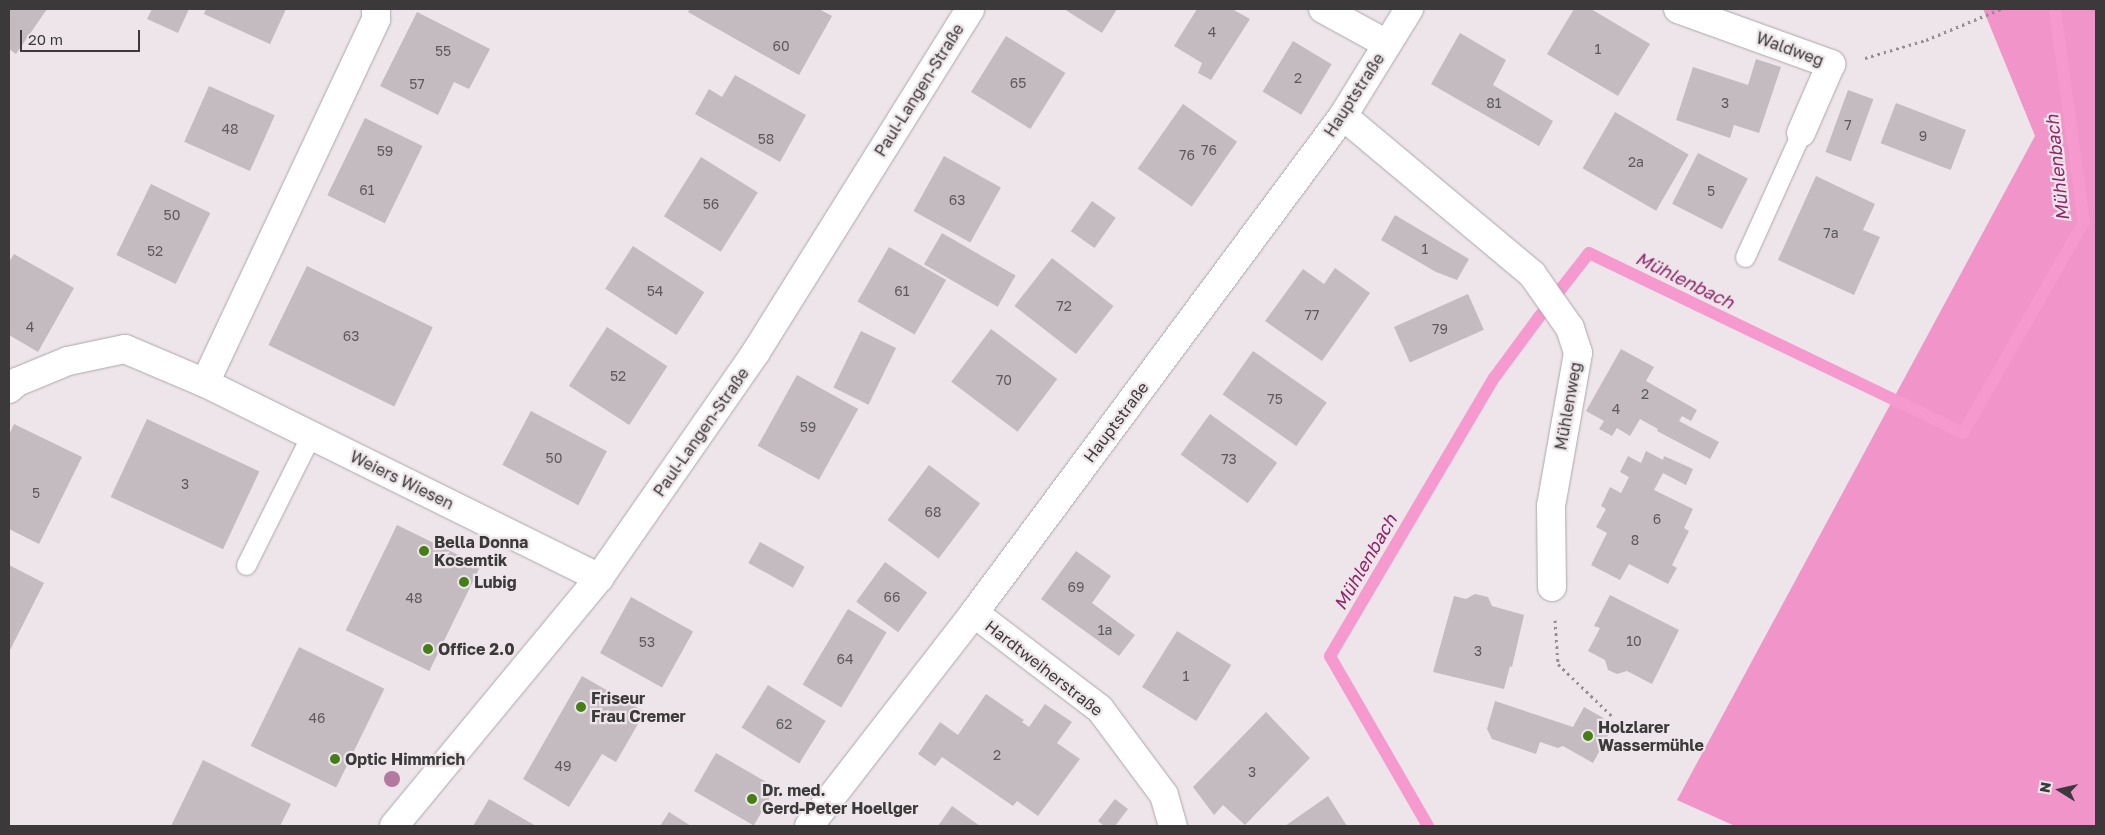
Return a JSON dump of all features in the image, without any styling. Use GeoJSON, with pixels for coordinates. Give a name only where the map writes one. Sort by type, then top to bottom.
{"type":"FeatureCollection","features":[{"type":"Feature","properties":{"kind":"street"},"geometry":{"type":"LineString","coordinates":[[205,383],[376,19],[376,9]]}},
{"type":"Feature","properties":{"kind":"street","name":"Paul-Langen-Straße"},"geometry":{"type":"LineString","coordinates":[[394,826],[599,578],[756,352],[970,9]]}},
{"type":"Feature","properties":{"kind":"street"},"geometry":{"type":"LineString","coordinates":[[1323,9],[1387,44]]}},
{"type":"Feature","properties":{"kind":"street","name":"Hauptstraße"},"geometry":{"type":"LineString","coordinates":[[809,826],[974,614],[1343,116],[1409,9]]}},
{"type":"Feature","properties":{"kind":"street","name":"Waldweg"},"geometry":{"type":"LineString","coordinates":[[1678,9],[1831,64],[1801,133]]}},
{"type":"Feature","properties":{"kind":"street","name":"Mühlenweg"},"geometry":{"type":"LineString","coordinates":[[1343,116],[1532,274],[1570,328],[1578,353],[1551,506],[1552,587]]}},
{"type":"Feature","properties":{"kind":"street","name":"Weiers Wiesen"},"geometry":{"type":"LineString","coordinates":[[9,389],[17,382],[68,361],[125,349],[205,383],[599,578]]}},
{"type":"Feature","properties":{"kind":"street","name":"Hardtweiherstraße"},"geometry":{"type":"LineString","coordinates":[[974,614],[1100,709],[1164,795],[1173,826]]}},
{"type":"Feature","properties":{"kind":"lane"},"geometry":{"type":"LineString","coordinates":[[1745,257],[1801,133]]}},
{"type":"Feature","properties":{"kind":"lane"},"geometry":{"type":"LineString","coordinates":[[246,565],[311,435]]}},
{"type":"Feature","properties":{"kind":"path"},"geometry":{"type":"LineString","coordinates":[[1831,64],[1871,57],[1926,40],[2001,9]]}},
{"type":"Feature","properties":{"kind":"path"},"geometry":{"type":"LineString","coordinates":[[1552,587],[1558,664],[1611,715]]}},
{"type":"Feature","properties":{"kind":"shaded area"},"geometry":{"type":"Polygon","coordinates":[[[1983,9],[2096,9],[2096,826],[1735,826],[1677,800],[2035,136],[1983,9]]]}},
{"type":"Feature","properties":{"kind":"building"},"geometry":{"type":"Polygon","coordinates":[[[9,9],[47,9],[16,54],[9,49],[9,9]]]}},
{"type":"Feature","properties":{"kind":"building"},"geometry":{"type":"Polygon","coordinates":[[[152,9],[189,9],[178,33],[147,19],[152,9]]]}},
{"type":"Feature","properties":{"kind":"building"},"geometry":{"type":"Polygon","coordinates":[[[206,9],[286,9],[270,44],[204,14],[206,9]]]}},
{"type":"Feature","properties":{"kind":"building"},"geometry":{"type":"Polygon","coordinates":[[[690,9],[819,9],[832,16],[799,75],[688,12],[690,9]]]}},
{"type":"Feature","properties":{"kind":"building"},"geometry":{"type":"Polygon","coordinates":[[[1064,9],[1117,9],[1102,33],[1064,9]]]}},
{"type":"Feature","properties":{"kind":"building"},"geometry":{"type":"Polygon","coordinates":[[[1197,9],[1232,9],[1250,19],[1211,80],[1198,73],[1202,63],[1174,46],[1197,9]]]}},
{"type":"Feature","properties":{"kind":"building"},"geometry":{"type":"Polygon","coordinates":[[[1574,9],[1591,9],[1650,44],[1618,96],[1547,54],[1574,9]]]}},
{"type":"Feature","properties":{"kind":"building"},"geometry":{"type":"Polygon","coordinates":[[[417,12],[490,49],[469,89],[454,82],[438,115],[380,86],[417,12]]]}},
{"type":"Feature","properties":{"kind":"building"},"geometry":{"type":"Polygon","coordinates":[[[1460,33],[1506,60],[1493,85],[1553,121],[1539,146],[1431,84],[1460,33]]]}},
{"type":"Feature","properties":{"kind":"building"},"geometry":{"type":"Polygon","coordinates":[[[1006,36],[1065,73],[1030,129],[971,92],[1006,36]]]}},
{"type":"Feature","properties":{"kind":"building"},"geometry":{"type":"Polygon","coordinates":[[[1293,41],[1332,64],[1301,115],[1263,92],[1293,41]]]}},
{"type":"Feature","properties":{"kind":"building"},"geometry":{"type":"Polygon","coordinates":[[[1756,59],[1781,67],[1759,133],[1734,125],[1730,138],[1676,120],[1693,67],[1748,85],[1756,59]]]}},
{"type":"Feature","properties":{"kind":"building"},"geometry":{"type":"Polygon","coordinates":[[[735,75],[806,115],[780,162],[695,114],[709,89],[722,97],[735,75]]]}},
{"type":"Feature","properties":{"kind":"building"},"geometry":{"type":"Polygon","coordinates":[[[209,86],[275,115],[250,171],[184,142],[209,86]]]}},
{"type":"Feature","properties":{"kind":"building"},"geometry":{"type":"Polygon","coordinates":[[[1848,90],[1873,99],[1851,161],[1825,152],[1848,90]]]}},
{"type":"Feature","properties":{"kind":"building"},"geometry":{"type":"Polygon","coordinates":[[[1896,103],[1966,130],[1951,170],[1881,143],[1896,103]]]}},
{"type":"Feature","properties":{"kind":"building"},"geometry":{"type":"Polygon","coordinates":[[[1183,104],[1237,142],[1192,207],[1138,169],[1183,104]]]}},
{"type":"Feature","properties":{"kind":"building"},"geometry":{"type":"Polygon","coordinates":[[[1615,112],[1689,154],[1656,211],[1582,168],[1615,112]]]}},
{"type":"Feature","properties":{"kind":"building"},"geometry":{"type":"Polygon","coordinates":[[[365,118],[423,146],[385,223],[327,195],[365,118]]]}},
{"type":"Feature","properties":{"kind":"building"},"geometry":{"type":"Polygon","coordinates":[[[1698,153],[1748,178],[1722,229],[1672,204],[1698,153]]]}},
{"type":"Feature","properties":{"kind":"building"},"geometry":{"type":"Polygon","coordinates":[[[944,156],[1001,188],[970,243],[913,211],[944,156]]]}},
{"type":"Feature","properties":{"kind":"building"},"geometry":{"type":"Polygon","coordinates":[[[701,157],[758,193],[721,252],[664,216],[701,157]]]}},
{"type":"Feature","properties":{"kind":"building"},"geometry":{"type":"Polygon","coordinates":[[[1816,176],[1875,204],[1863,230],[1880,237],[1854,295],[1778,260],[1816,176]]]}},
{"type":"Feature","properties":{"kind":"building"},"geometry":{"type":"Polygon","coordinates":[[[151,184],[210,213],[176,284],[116,255],[151,184]]]}},
{"type":"Feature","properties":{"kind":"building"},"geometry":{"type":"Polygon","coordinates":[[[1092,201],[1116,218],[1095,248],[1071,231],[1092,201]]]}},
{"type":"Feature","properties":{"kind":"building"},"geometry":{"type":"Polygon","coordinates":[[[1395,215],[1469,259],[1457,280],[1436,272],[1381,240],[1395,215]]]}},
{"type":"Feature","properties":{"kind":"building"},"geometry":{"type":"Polygon","coordinates":[[[942,233],[1016,275],[998,307],[924,264],[942,233]]]}},
{"type":"Feature","properties":{"kind":"building"},"geometry":{"type":"Polygon","coordinates":[[[633,246],[704,292],[677,335],[605,289],[633,246]]]}},
{"type":"Feature","properties":{"kind":"building"},"geometry":{"type":"Polygon","coordinates":[[[889,247],[946,280],[915,335],[858,302],[889,247]]]}},
{"type":"Feature","properties":{"kind":"building"},"geometry":{"type":"Polygon","coordinates":[[[14,254],[74,288],[38,352],[9,335],[9,262],[14,254]]]}},
{"type":"Feature","properties":{"kind":"building"},"geometry":{"type":"Polygon","coordinates":[[[1052,258],[1113,306],[1076,354],[1014,306],[1052,258]]]}},
{"type":"Feature","properties":{"kind":"building"},"geometry":{"type":"Polygon","coordinates":[[[307,266],[433,327],[394,406],[268,345],[307,266]]]}},
{"type":"Feature","properties":{"kind":"building"},"geometry":{"type":"Polygon","coordinates":[[[1335,268],[1370,293],[1322,361],[1265,321],[1303,269],[1324,284],[1335,268]]]}},
{"type":"Feature","properties":{"kind":"building"},"geometry":{"type":"Polygon","coordinates":[[[1468,294],[1484,330],[1410,363],[1394,327],[1468,294]]]}},
{"type":"Feature","properties":{"kind":"building"},"geometry":{"type":"Polygon","coordinates":[[[607,327],[667,366],[629,425],[569,386],[607,327]]]}},
{"type":"Feature","properties":{"kind":"building"},"geometry":{"type":"Polygon","coordinates":[[[991,329],[1057,379],[1018,432],[951,382],[991,329]]]}},
{"type":"Feature","properties":{"kind":"building"},"geometry":{"type":"Polygon","coordinates":[[[861,331],[896,348],[868,405],[833,388],[861,331]]]}},
{"type":"Feature","properties":{"kind":"building"},"geometry":{"type":"Polygon","coordinates":[[[1621,349],[1654,367],[1646,381],[1697,410],[1691,421],[1682,416],[1679,421],[1719,442],[1710,459],[1657,431],[1658,429],[1640,419],[1630,436],[1617,428],[1612,436],[1599,429],[1604,421],[1586,411],[1621,349]]]}},
{"type":"Feature","properties":{"kind":"building"},"geometry":{"type":"Polygon","coordinates":[[[1253,351],[1327,403],[1296,446],[1223,394],[1253,351]]]}},
{"type":"Feature","properties":{"kind":"building"},"geometry":{"type":"Polygon","coordinates":[[[797,375],[858,409],[819,480],[758,446],[797,375]]]}},
{"type":"Feature","properties":{"kind":"building"},"geometry":{"type":"Polygon","coordinates":[[[531,411],[607,451],[578,505],[502,465],[531,411]]]}},
{"type":"Feature","properties":{"kind":"building"},"geometry":{"type":"Polygon","coordinates":[[[1210,414],[1277,463],[1248,503],[1181,454],[1210,414]]]}},
{"type":"Feature","properties":{"kind":"building"},"geometry":{"type":"Polygon","coordinates":[[[147,419],[259,471],[223,549],[111,497],[147,419]]]}},
{"type":"Feature","properties":{"kind":"building"},"geometry":{"type":"Polygon","coordinates":[[[14,424],[82,457],[39,544],[9,529],[9,435],[14,424]]]}},
{"type":"Feature","properties":{"kind":"building"},"geometry":{"type":"Polygon","coordinates":[[[1646,451],[1663,460],[1664,456],[1693,469],[1686,485],[1663,473],[1654,490],[1693,509],[1684,528],[1689,531],[1672,565],[1677,568],[1668,584],[1629,564],[1620,580],[1591,565],[1607,533],[1596,527],[1606,509],[1601,506],[1610,487],[1621,493],[1629,477],[1620,472],[1628,456],[1641,463],[1646,451]]]}},
{"type":"Feature","properties":{"kind":"building"},"geometry":{"type":"Polygon","coordinates":[[[929,465],[980,504],[939,559],[887,520],[929,465]]]}},
{"type":"Feature","properties":{"kind":"building"},"geometry":{"type":"Polygon","coordinates":[[[397,525],[481,566],[429,671],[346,630],[397,525]]]}},
{"type":"Feature","properties":{"kind":"building"},"geometry":{"type":"Polygon","coordinates":[[[760,542],[805,567],[793,588],[748,563],[760,542]]]}},
{"type":"Feature","properties":{"kind":"building"},"geometry":{"type":"Polygon","coordinates":[[[1076,551],[1111,576],[1092,603],[1135,635],[1119,656],[1041,599],[1076,551]]]}},
{"type":"Feature","properties":{"kind":"building"},"geometry":{"type":"Polygon","coordinates":[[[885,562],[927,593],[898,632],[856,602],[885,562]]]}},
{"type":"Feature","properties":{"kind":"building"},"geometry":{"type":"Polygon","coordinates":[[[9,565],[44,583],[9,652],[9,565]]]}},
{"type":"Feature","properties":{"kind":"building"},"geometry":{"type":"Polygon","coordinates":[[[1475,594],[1488,597],[1492,606],[1524,615],[1512,667],[1510,666],[1504,689],[1433,672],[1454,596],[1466,599],[1475,594]]]}},
{"type":"Feature","properties":{"kind":"building"},"geometry":{"type":"Polygon","coordinates":[[[1610,595],[1679,630],[1652,684],[1627,671],[1617,674],[1608,670],[1605,660],[1588,651],[1600,628],[1594,626],[1610,595]]]}},
{"type":"Feature","properties":{"kind":"building"},"geometry":{"type":"Polygon","coordinates":[[[631,597],[693,631],[662,687],[600,653],[631,597]]]}},
{"type":"Feature","properties":{"kind":"building"},"geometry":{"type":"Polygon","coordinates":[[[848,609],[887,632],[841,708],[803,684],[848,609]]]}},
{"type":"Feature","properties":{"kind":"building"},"geometry":{"type":"Polygon","coordinates":[[[1177,631],[1231,665],[1196,721],[1142,687],[1177,631]]]}},
{"type":"Feature","properties":{"kind":"building"},"geometry":{"type":"Polygon","coordinates":[[[299,647],[384,689],[336,788],[251,746],[299,647]]]}},
{"type":"Feature","properties":{"kind":"building"},"geometry":{"type":"Polygon","coordinates":[[[582,676],[645,712],[616,762],[602,754],[569,807],[523,779],[582,676]]]}},
{"type":"Feature","properties":{"kind":"building"},"geometry":{"type":"Polygon","coordinates":[[[768,685],[826,721],[799,763],[742,727],[768,685]]]}},
{"type":"Feature","properties":{"kind":"building"},"geometry":{"type":"Polygon","coordinates":[[[986,694],[1024,720],[1022,722],[1029,727],[1045,704],[1072,722],[1057,743],[1080,759],[1038,816],[1017,801],[1013,806],[942,757],[935,766],[918,754],[940,722],[958,735],[986,694]]]}},
{"type":"Feature","properties":{"kind":"building"},"geometry":{"type":"Polygon","coordinates":[[[1495,701],[1573,727],[1584,707],[1614,724],[1593,763],[1563,746],[1558,748],[1540,742],[1536,754],[1492,739],[1487,729],[1495,701]]]}},
{"type":"Feature","properties":{"kind":"building"},"geometry":{"type":"Polygon","coordinates":[[[1266,712],[1310,758],[1245,825],[1223,805],[1214,815],[1193,787],[1266,712]]]}},
{"type":"Feature","properties":{"kind":"building"},"geometry":{"type":"Polygon","coordinates":[[[716,753],[776,788],[754,826],[694,791],[716,753]]]}},
{"type":"Feature","properties":{"kind":"building"},"geometry":{"type":"Polygon","coordinates":[[[203,760],[291,804],[280,826],[171,826],[203,760]]]}},
{"type":"Feature","properties":{"kind":"building"},"geometry":{"type":"Polygon","coordinates":[[[1328,796],[1347,826],[1285,826],[1328,796]]]}},
{"type":"Feature","properties":{"kind":"building"},"geometry":{"type":"Polygon","coordinates":[[[489,799],[536,826],[473,826],[489,799]]]}},
{"type":"Feature","properties":{"kind":"building"},"geometry":{"type":"Polygon","coordinates":[[[1115,799],[1128,809],[1115,826],[1104,826],[1098,821],[1115,799]]]}},
{"type":"Feature","properties":{"kind":"building"},"geometry":{"type":"Polygon","coordinates":[[[952,806],[980,826],[938,826],[952,806]]]}},
{"type":"Feature","properties":{"kind":"building"},"geometry":{"type":"Polygon","coordinates":[[[669,812],[691,826],[660,826],[669,812]]]}},
{"type":"Feature","properties":{"kind":"waterway","name":"Mühlenbach"},"geometry":{"type":"LineString","coordinates":[[1428,826],[1330,656],[1494,378],[1539,317],[1589,253],[1963,433],[2084,222],[2055,9]]}},
{"type":"Feature","properties":{"kind":"place","name":"Bella Donna Kosemtik"},"geometry":{"type":"Point","coordinates":[424,551]}},
{"type":"Feature","properties":{"kind":"place","name":"Lubig"},"geometry":{"type":"Point","coordinates":[464,582]}},
{"type":"Feature","properties":{"kind":"place","name":"Office 2.0"},"geometry":{"type":"Point","coordinates":[428,649]}},
{"type":"Feature","properties":{"kind":"place","name":"Friseur Frau Cremer"},"geometry":{"type":"Point","coordinates":[581,707]}},
{"type":"Feature","properties":{"kind":"place","name":"Holzlarer Wassermühle"},"geometry":{"type":"Point","coordinates":[1588,736]}},
{"type":"Feature","properties":{"kind":"place","name":"Optic Himmrich"},"geometry":{"type":"Point","coordinates":[335,759]}},
{"type":"Feature","properties":{"kind":"place","name":"Dr. med. Gerd-Peter Hoellger"},"geometry":{"type":"Point","coordinates":[752,799]}}]}
